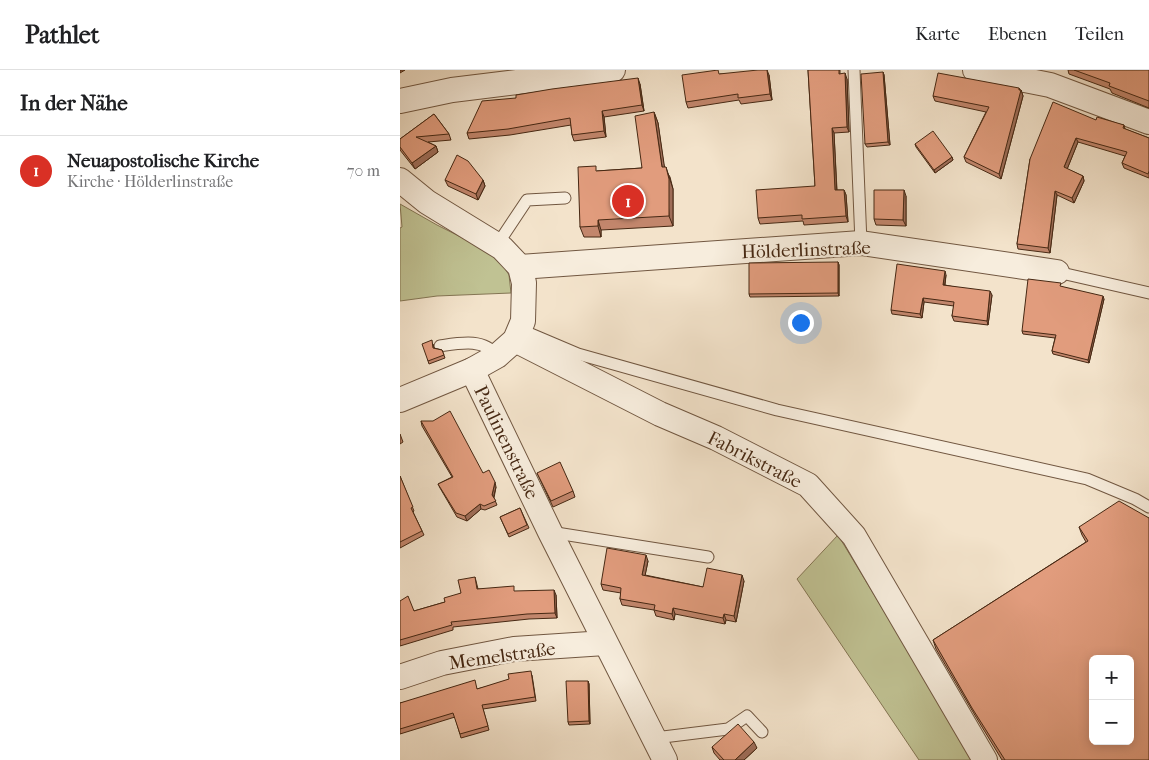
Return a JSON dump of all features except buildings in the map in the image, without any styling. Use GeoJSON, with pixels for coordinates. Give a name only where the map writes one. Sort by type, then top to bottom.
{"type":"FeatureCollection","features":[{"type":"Feature","properties":{"kind":"street"},"geometry":{"type":"LineString","coordinates":[[400,101],[452,90],[613,70]]}},
{"type":"Feature","properties":{"kind":"street"},"geometry":{"type":"LineString","coordinates":[[976,70],[1051,78],[1149,122]]}},
{"type":"Feature","properties":{"kind":"street"},"geometry":{"type":"LineString","coordinates":[[400,180],[427,202],[502,248],[520,267],[524,283],[523,321],[517,335]]}},
{"type":"Feature","properties":{"kind":"street","name":"Hölderlinstraße"},"geometry":{"type":"LineString","coordinates":[[520,267],[861,243],[1057,272]]}},
{"type":"Feature","properties":{"kind":"street","name":"Paulinenstraße"},"geometry":{"type":"LineString","coordinates":[[517,335],[497,356],[472,370],[550,532],[665,760]]}},
{"type":"Feature","properties":{"kind":"street","name":"Fabrikstraße"},"geometry":{"type":"LineString","coordinates":[[517,335],[660,414],[716,438],[808,485],[854,536],[985,760]]}},
{"type":"Feature","properties":{"kind":"street"},"geometry":{"type":"LineString","coordinates":[[400,400],[472,370]]}},
{"type":"Feature","properties":{"kind":"street","name":"Memelstraße"},"geometry":{"type":"LineString","coordinates":[[400,677],[442,663],[514,649],[605,643]]}},
{"type":"Feature","properties":{"kind":"lane"},"geometry":{"type":"LineString","coordinates":[[854,70],[861,243]]}},
{"type":"Feature","properties":{"kind":"lane"},"geometry":{"type":"LineString","coordinates":[[497,245],[527,200],[565,198]]}},
{"type":"Feature","properties":{"kind":"lane","name":"Hölderlinstraße"},"geometry":{"type":"LineString","coordinates":[[1057,272],[1149,293]]}},
{"type":"Feature","properties":{"kind":"lane"},"geometry":{"type":"LineString","coordinates":[[517,335],[777,410],[1087,479],[1135,499],[1149,507]]}},
{"type":"Feature","properties":{"kind":"lane"},"geometry":{"type":"LineString","coordinates":[[440,346],[471,342],[492,349],[497,356]]}},
{"type":"Feature","properties":{"kind":"lane"},"geometry":{"type":"LineString","coordinates":[[550,532],[708,557]]}},
{"type":"Feature","properties":{"kind":"lane"},"geometry":{"type":"LineString","coordinates":[[655,738],[728,729],[747,716],[762,732]]}},
{"type":"Feature","properties":{"kind":"green space"},"geometry":{"type":"Polygon","coordinates":[[[400,204],[473,243],[500,261],[509,275],[511,293],[437,296],[400,301],[400,228],[402,227],[400,204]]]}},
{"type":"Feature","properties":{"kind":"green space"},"geometry":{"type":"Polygon","coordinates":[[[838,535],[974,760],[919,760],[797,579],[838,535]]]}},
{"type":"Feature","properties":{"kind":"place","name":"Neuapostolische Kirche"},"geometry":{"type":"Point","coordinates":[628,201]}}]}
